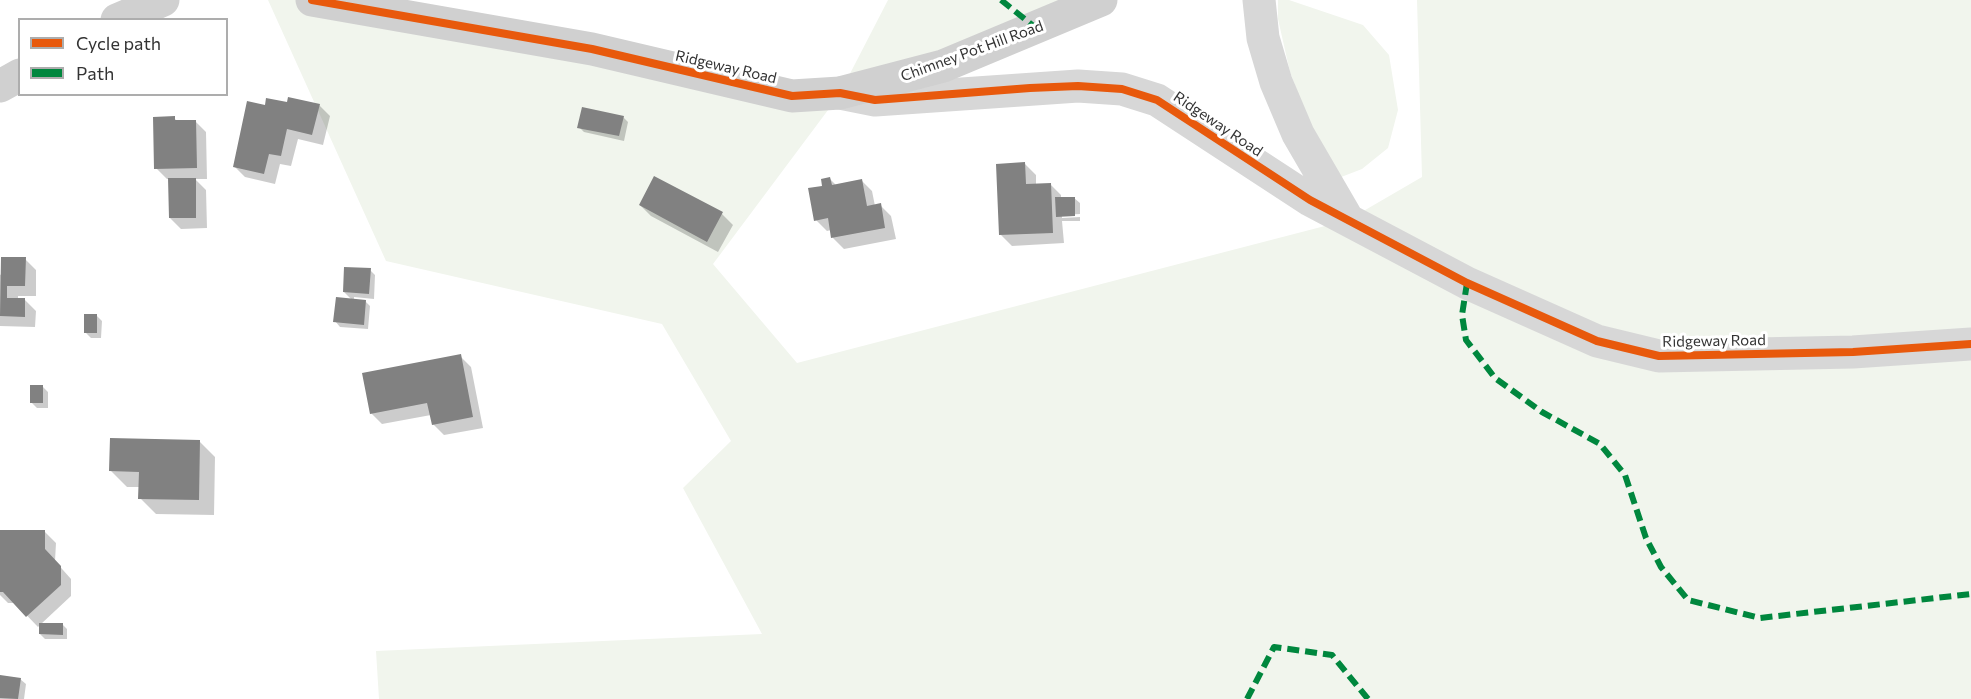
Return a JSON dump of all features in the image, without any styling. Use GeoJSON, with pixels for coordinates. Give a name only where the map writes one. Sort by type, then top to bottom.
{"type":"FeatureCollection","features":[{"type":"Feature","properties":{"kind":"street"},"geometry":{"type":"LineString","coordinates":[[122,18],[163,0]]}},
{"type":"Feature","properties":{"kind":"street","name":"Ridgeway Road"},"geometry":{"type":"LineString","coordinates":[[312,0],[592,49],[792,96],[840,93],[875,100],[1030,88],[1078,86],[1122,89],[1158,100],[1310,200],[1467,283],[1597,341],[1659,356],[1853,352],[1971,344]]}},
{"type":"Feature","properties":{"kind":"street","name":"Chimney Pot Hill Road"},"geometry":{"type":"LineString","coordinates":[[840,93],[943,66],[1101,0]]}},
{"type":"Feature","properties":{"kind":"street"},"geometry":{"type":"LineString","coordinates":[[1259,0],[1263,38],[1276,82],[1298,134],[1348,220]]}},
{"type":"Feature","properties":{"kind":"street"},"geometry":{"type":"LineString","coordinates":[[0,86],[18,76]]}},
{"type":"Feature","properties":{"kind":"shaded area"},"geometry":{"type":"Polygon","coordinates":[[[268,0],[312,0],[840,93],[888,0],[1101,0],[840,94],[713,264],[797,363],[1348,220],[1422,177],[1417,0],[1971,0],[1971,699],[379,699],[376,651],[762,634],[683,488],[731,441],[662,324],[386,261],[268,0]]]}},
{"type":"Feature","properties":{"kind":"shaded area"},"geometry":{"type":"Polygon","coordinates":[[[1278,0],[1289,0],[1363,25],[1389,55],[1398,110],[1388,148],[1362,169],[1336,179],[1319,148],[1290,72],[1278,19],[1278,0]]]}},
{"type":"Feature","properties":{"kind":"building"},"geometry":{"type":"Polygon","coordinates":[[[288,97],[320,104],[312,135],[287,129],[281,156],[269,154],[264,174],[233,167],[247,101],[265,105],[266,98],[287,102],[288,97]]]}},
{"type":"Feature","properties":{"kind":"building"},"geometry":{"type":"Polygon","coordinates":[[[582,107],[624,116],[619,136],[577,128],[582,107]]]}},
{"type":"Feature","properties":{"kind":"building"},"geometry":{"type":"Polygon","coordinates":[[[175,116],[175,120],[196,120],[197,168],[154,169],[153,117],[175,116]]]}},
{"type":"Feature","properties":{"kind":"building"},"geometry":{"type":"Polygon","coordinates":[[[1025,162],[1026,184],[1051,183],[1053,233],[999,235],[996,164],[1025,162]]]}},
{"type":"Feature","properties":{"kind":"building"},"geometry":{"type":"Polygon","coordinates":[[[654,176],[723,212],[707,242],[639,205],[654,176]]]}},
{"type":"Feature","properties":{"kind":"building"},"geometry":{"type":"Polygon","coordinates":[[[830,177],[832,185],[862,179],[867,206],[881,203],[885,228],[831,238],[828,218],[814,221],[808,188],[822,186],[821,179],[830,177]]]}},
{"type":"Feature","properties":{"kind":"building"},"geometry":{"type":"Polygon","coordinates":[[[168,178],[196,178],[196,218],[169,218],[168,178]]]}},
{"type":"Feature","properties":{"kind":"building"},"geometry":{"type":"Polygon","coordinates":[[[1055,197],[1075,197],[1075,216],[1056,217],[1055,197]]]}},
{"type":"Feature","properties":{"kind":"building"},"geometry":{"type":"Polygon","coordinates":[[[1,257],[26,257],[25,286],[7,286],[7,298],[25,298],[25,317],[0,316],[1,257]]]}},
{"type":"Feature","properties":{"kind":"building"},"geometry":{"type":"Polygon","coordinates":[[[344,267],[371,268],[369,294],[343,292],[344,267]]]}},
{"type":"Feature","properties":{"kind":"building"},"geometry":{"type":"Polygon","coordinates":[[[336,297],[366,300],[364,325],[333,322],[336,297]]]}},
{"type":"Feature","properties":{"kind":"building"},"geometry":{"type":"Polygon","coordinates":[[[84,314],[97,314],[97,333],[84,333],[84,314]]]}},
{"type":"Feature","properties":{"kind":"building"},"geometry":{"type":"Polygon","coordinates":[[[461,354],[473,417],[432,425],[427,403],[370,414],[362,373],[461,354]]]}},
{"type":"Feature","properties":{"kind":"building"},"geometry":{"type":"Polygon","coordinates":[[[30,385],[43,385],[43,403],[30,403],[30,385]]]}},
{"type":"Feature","properties":{"kind":"building"},"geometry":{"type":"Polygon","coordinates":[[[110,438],[200,440],[199,500],[138,499],[139,472],[109,471],[110,438]]]}},
{"type":"Feature","properties":{"kind":"building"},"geometry":{"type":"Polygon","coordinates":[[[0,530],[45,530],[45,549],[61,566],[61,585],[26,617],[3,592],[0,592],[0,530]]]}},
{"type":"Feature","properties":{"kind":"building"},"geometry":{"type":"Polygon","coordinates":[[[39,623],[63,623],[63,635],[39,634],[39,623]]]}},
{"type":"Feature","properties":{"kind":"building"},"geometry":{"type":"Polygon","coordinates":[[[0,675],[21,678],[18,699],[0,698],[0,675]]]}},
{"type":"Feature","properties":{"kind":"marked path"},"geometry":{"type":"LineString","coordinates":[[1001,0],[1036,28]]}},
{"type":"Feature","properties":{"kind":"marked path"},"geometry":{"type":"LineString","coordinates":[[1467,283],[1462,315],[1466,340],[1495,378],[1542,412],[1600,444],[1625,475],[1646,538],[1661,567],[1688,600],[1760,618],[1971,594]]}},
{"type":"Feature","properties":{"kind":"marked path"},"geometry":{"type":"LineString","coordinates":[[1247,699],[1274,647],[1332,655],[1368,699]]}},
{"type":"Feature","properties":{"kind":"cycle path"},"geometry":{"type":"LineString","coordinates":[[312,0],[592,49],[792,96],[840,93],[875,100],[1030,88],[1078,86],[1122,89],[1157,100],[1310,200],[1467,283],[1597,341],[1659,356],[1853,352],[1971,344]]}}]}
